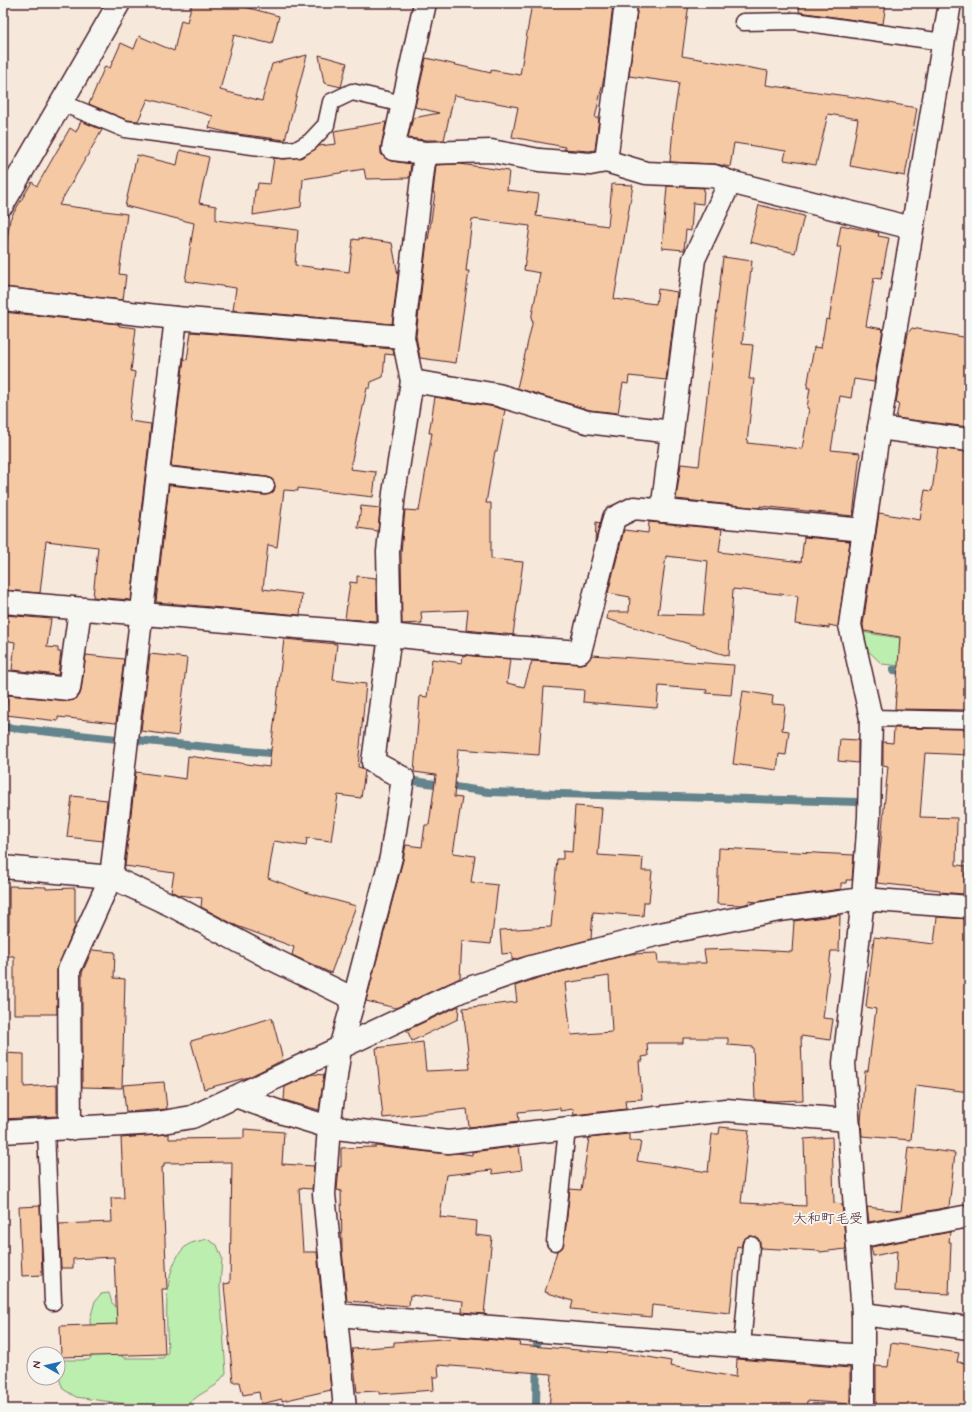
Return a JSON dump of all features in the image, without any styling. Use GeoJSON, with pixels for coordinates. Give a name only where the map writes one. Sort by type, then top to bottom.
{"type":"FeatureCollection","features":[{"type":"Feature","properties":{"kind":"street"},"geometry":{"type":"LineString","coordinates":[[3,204],[119,3]]}},
{"type":"Feature","properties":{"kind":"street"},"geometry":{"type":"LineString","coordinates":[[425,3],[393,149],[425,153],[491,151],[539,160],[590,164],[606,161],[646,173],[714,176],[730,182],[912,228]]}},
{"type":"Feature","properties":{"kind":"street"},"geometry":{"type":"LineString","coordinates":[[606,161],[626,3]]}},
{"type":"Feature","properties":{"kind":"street"},"geometry":{"type":"LineString","coordinates":[[863,1409],[863,1314],[844,1063],[863,899],[869,817],[871,718],[850,625],[879,428],[950,3]]}},
{"type":"Feature","properties":{"kind":"street"},"geometry":{"type":"LineString","coordinates":[[345,1409],[324,1194],[329,1127],[340,1048],[391,857],[403,778],[373,762],[390,635],[388,552],[394,493],[412,381],[404,337],[425,153]]}},
{"type":"Feature","properties":{"kind":"street"},"geometry":{"type":"LineString","coordinates":[[662,511],[694,259],[730,182]]}},
{"type":"Feature","properties":{"kind":"street"},"geometry":{"type":"LineString","coordinates":[[3,299],[176,318],[404,337]]}},
{"type":"Feature","properties":{"kind":"street"},"geometry":{"type":"LineString","coordinates":[[70,1129],[69,970],[111,877],[176,318]]}},
{"type":"Feature","properties":{"kind":"street"},"geometry":{"type":"LineString","coordinates":[[412,381],[498,395],[587,422],[672,432]]}},
{"type":"Feature","properties":{"kind":"street"},"geometry":{"type":"LineString","coordinates":[[879,428],[969,440]]}},
{"type":"Feature","properties":{"kind":"street"},"geometry":{"type":"LineString","coordinates":[[3,602],[390,635],[485,645],[580,652],[614,518],[634,508],[864,530]]}},
{"type":"Feature","properties":{"kind":"street"},"geometry":{"type":"LineString","coordinates":[[3,682],[70,689],[80,609]]}},
{"type":"Feature","properties":{"kind":"street"},"geometry":{"type":"LineString","coordinates":[[3,867],[111,877],[171,904],[270,958],[354,998]]}},
{"type":"Feature","properties":{"kind":"street"},"geometry":{"type":"LineString","coordinates":[[3,1132],[157,1123],[192,1117],[238,1097],[461,990],[531,967],[655,935],[771,911],[863,899],[969,907]]}},
{"type":"Feature","properties":{"kind":"street"},"geometry":{"type":"LineString","coordinates":[[238,1097],[329,1127],[448,1142],[726,1110],[848,1120]]}},
{"type":"Feature","properties":{"kind":"street"},"geometry":{"type":"LineString","coordinates":[[857,1237],[969,1216]]}},
{"type":"Feature","properties":{"kind":"street"},"geometry":{"type":"LineString","coordinates":[[863,1314],[969,1328]]}},
{"type":"Feature","properties":{"kind":"street"},"geometry":{"type":"LineString","coordinates":[[337,1315],[863,1356]]}},
{"type":"Feature","properties":{"kind":"lane"},"geometry":{"type":"LineString","coordinates":[[743,22],[795,21],[943,42]]}},
{"type":"Feature","properties":{"kind":"lane"},"geometry":{"type":"LineString","coordinates":[[62,103],[125,129],[283,150],[298,149],[310,142],[326,125],[331,102],[352,92],[403,104]]}},
{"type":"Feature","properties":{"kind":"lane"},"geometry":{"type":"LineString","coordinates":[[157,474],[266,486]]}},
{"type":"Feature","properties":{"kind":"lane"},"geometry":{"type":"LineString","coordinates":[[871,718],[969,720]]}},
{"type":"Feature","properties":{"kind":"lane"},"geometry":{"type":"LineString","coordinates":[[555,1242],[567,1128]]}},
{"type":"Feature","properties":{"kind":"lane"},"geometry":{"type":"LineString","coordinates":[[46,1130],[53,1302]]}},
{"type":"Feature","properties":{"kind":"lane"},"geometry":{"type":"LineString","coordinates":[[742,1346],[751,1245]]}},
{"type":"Feature","properties":{"kind":"green space"},"geometry":{"type":"Polygon","coordinates":[[[861,632],[925,642],[921,668],[882,664],[862,645],[861,632]]]}},
{"type":"Feature","properties":{"kind":"green space"},"geometry":{"type":"Polygon","coordinates":[[[207,1239],[217,1245],[222,1258],[220,1287],[226,1373],[216,1385],[188,1404],[169,1407],[118,1403],[76,1397],[63,1389],[62,1386],[66,1386],[66,1360],[89,1360],[92,1356],[90,1319],[95,1301],[101,1294],[109,1293],[112,1303],[118,1308],[121,1356],[125,1358],[163,1358],[168,1352],[167,1296],[172,1268],[178,1256],[186,1246],[207,1239]]]}},
{"type":"Feature","properties":{"kind":"building"},"geometry":{"type":"Polygon","coordinates":[[[192,3],[230,3],[279,16],[272,44],[234,35],[220,90],[262,101],[272,64],[307,55],[285,140],[230,133],[209,128],[213,116],[148,99],[138,121],[127,120],[89,104],[105,66],[110,68],[121,43],[134,49],[139,36],[174,51],[181,20],[187,22],[192,3]]]}},
{"type":"Feature","properties":{"kind":"building"},"geometry":{"type":"Polygon","coordinates":[[[532,3],[613,3],[605,73],[595,118],[599,118],[595,150],[564,149],[565,147],[512,137],[518,107],[454,95],[444,140],[408,138],[413,118],[439,113],[415,107],[426,58],[491,73],[491,70],[520,75],[532,3]]]}},
{"type":"Feature","properties":{"kind":"building"},"geometry":{"type":"Polygon","coordinates":[[[638,3],[689,3],[682,56],[768,71],[766,85],[854,97],[917,108],[905,176],[850,166],[858,119],[828,114],[816,165],[784,160],[786,151],[734,143],[730,167],[715,164],[670,162],[672,129],[679,83],[629,76],[638,3]]]}},
{"type":"Feature","properties":{"kind":"building"},"geometry":{"type":"Polygon","coordinates":[[[800,3],[886,3],[883,24],[799,12],[800,3]]]}},
{"type":"Feature","properties":{"kind":"building"},"geometry":{"type":"Polygon","coordinates":[[[319,55],[347,63],[341,87],[324,83],[319,55]]]}},
{"type":"Feature","properties":{"kind":"building"},"geometry":{"type":"Polygon","coordinates":[[[81,121],[102,130],[59,205],[127,214],[119,274],[126,275],[123,300],[3,287],[3,270],[10,219],[32,182],[37,186],[70,128],[76,132],[81,121]]]}},
{"type":"Feature","properties":{"kind":"building"},"geometry":{"type":"Polygon","coordinates":[[[386,122],[381,146],[381,154],[391,161],[411,164],[409,178],[366,179],[364,169],[303,179],[301,207],[253,215],[255,190],[257,190],[258,183],[270,184],[274,158],[284,159],[302,157],[319,146],[336,144],[334,131],[386,122]]]}},
{"type":"Feature","properties":{"kind":"building"},"geometry":{"type":"Polygon","coordinates":[[[180,150],[209,157],[199,203],[216,206],[216,220],[298,230],[295,265],[349,272],[353,239],[359,240],[359,238],[392,243],[398,275],[392,324],[233,310],[236,288],[185,281],[194,223],[125,206],[137,155],[177,165],[180,150]]]}},
{"type":"Feature","properties":{"kind":"building"},"geometry":{"type":"Polygon","coordinates":[[[460,164],[509,171],[507,190],[539,194],[536,216],[608,226],[612,184],[633,185],[614,299],[656,304],[658,289],[677,292],[666,380],[629,376],[628,384],[623,383],[618,413],[590,410],[517,388],[533,320],[531,320],[540,273],[524,270],[530,226],[472,219],[466,271],[469,271],[456,363],[420,358],[416,336],[427,241],[435,193],[433,193],[436,165],[460,164]]]}},
{"type":"Feature","properties":{"kind":"building"},"geometry":{"type":"Polygon","coordinates":[[[667,186],[704,188],[703,204],[693,203],[691,231],[686,230],[684,250],[662,248],[667,186]]]}},
{"type":"Feature","properties":{"kind":"building"},"geometry":{"type":"Polygon","coordinates":[[[759,205],[804,216],[795,253],[750,242],[759,205]]]}},
{"type":"Feature","properties":{"kind":"building"},"geometry":{"type":"Polygon","coordinates":[[[841,225],[879,233],[878,236],[889,238],[881,279],[874,278],[866,326],[883,329],[874,382],[854,379],[851,398],[840,396],[831,450],[860,453],[853,516],[676,499],[681,464],[699,466],[723,257],[752,261],[742,344],[753,345],[749,379],[754,379],[747,443],[802,449],[809,409],[807,408],[810,388],[807,388],[814,347],[821,348],[826,319],[829,320],[841,247],[837,247],[841,225]]]}},
{"type":"Feature","properties":{"kind":"building"},"geometry":{"type":"Polygon","coordinates":[[[3,312],[119,324],[119,326],[136,328],[131,371],[135,372],[129,421],[151,424],[131,600],[93,597],[98,547],[46,541],[40,593],[3,590],[3,312]]]}},
{"type":"Feature","properties":{"kind":"building"},"geometry":{"type":"Polygon","coordinates":[[[912,328],[969,338],[969,427],[896,418],[899,404],[896,403],[908,333],[912,328]]]}},
{"type":"Feature","properties":{"kind":"building"},"geometry":{"type":"Polygon","coordinates":[[[191,332],[393,349],[394,355],[385,354],[383,377],[371,382],[370,388],[367,388],[350,469],[376,472],[373,497],[298,488],[298,491],[284,490],[277,547],[268,545],[263,589],[302,594],[300,615],[156,602],[169,485],[265,495],[274,491],[275,487],[271,478],[267,477],[171,466],[184,359],[187,360],[191,332]]]}},
{"type":"Feature","properties":{"kind":"building"},"geometry":{"type":"Polygon","coordinates":[[[435,397],[505,410],[497,451],[495,451],[486,503],[491,503],[491,559],[523,562],[513,635],[466,630],[468,610],[421,612],[422,623],[402,624],[401,552],[405,510],[419,511],[432,433],[429,433],[435,397]]]}},
{"type":"Feature","properties":{"kind":"building"},"geometry":{"type":"Polygon","coordinates":[[[938,448],[969,452],[969,710],[895,709],[900,637],[864,631],[863,625],[879,513],[920,520],[925,490],[932,491],[938,448]]]}},
{"type":"Feature","properties":{"kind":"building"},"geometry":{"type":"Polygon","coordinates":[[[361,506],[380,508],[378,531],[358,528],[361,506]]]}},
{"type":"Feature","properties":{"kind":"building"},"geometry":{"type":"Polygon","coordinates":[[[596,522],[600,523],[595,544],[596,522]]]}},
{"type":"Feature","properties":{"kind":"building"},"geometry":{"type":"Polygon","coordinates":[[[649,522],[722,529],[719,552],[801,562],[804,537],[850,541],[838,627],[829,625],[829,628],[795,624],[798,596],[733,589],[729,656],[607,619],[608,612],[629,612],[630,597],[608,593],[624,530],[648,533],[649,522]],[[666,556],[658,614],[703,615],[708,561],[666,556]]]}},
{"type":"Feature","properties":{"kind":"building"},"geometry":{"type":"Polygon","coordinates":[[[357,576],[376,578],[377,621],[345,619],[350,582],[357,583],[357,576]]]}},
{"type":"Feature","properties":{"kind":"building"},"geometry":{"type":"Polygon","coordinates":[[[5,615],[51,619],[47,647],[58,648],[58,652],[61,652],[58,675],[12,670],[15,642],[3,640],[5,615]]]}},
{"type":"Feature","properties":{"kind":"building"},"geometry":{"type":"Polygon","coordinates":[[[284,639],[337,644],[333,680],[366,684],[358,767],[365,771],[361,798],[338,795],[331,841],[307,838],[306,846],[274,841],[268,878],[308,893],[356,906],[331,973],[292,955],[294,947],[237,926],[201,907],[202,898],[179,895],[171,891],[174,873],[125,866],[136,772],[186,779],[188,756],[269,767],[284,639]]]}},
{"type":"Feature","properties":{"kind":"building"},"geometry":{"type":"Polygon","coordinates":[[[150,654],[187,658],[178,736],[141,731],[150,654]]]}},
{"type":"Feature","properties":{"kind":"building"},"geometry":{"type":"Polygon","coordinates":[[[86,655],[124,659],[116,723],[58,717],[58,721],[6,715],[8,695],[68,701],[74,700],[79,696],[81,691],[86,655]]]}},
{"type":"Feature","properties":{"kind":"building"},"geometry":{"type":"Polygon","coordinates":[[[463,655],[510,659],[507,683],[524,687],[532,661],[579,664],[586,663],[592,655],[734,665],[731,695],[706,693],[707,690],[659,686],[657,708],[583,702],[584,690],[544,687],[539,755],[458,749],[454,797],[462,798],[453,853],[475,856],[471,882],[498,885],[491,944],[462,941],[460,978],[396,1008],[366,1001],[406,845],[422,847],[425,825],[429,825],[436,775],[414,772],[420,696],[427,697],[432,659],[462,663],[463,655]]]}},
{"type":"Feature","properties":{"kind":"building"},"geometry":{"type":"Polygon","coordinates":[[[743,691],[773,696],[772,704],[785,705],[782,730],[789,731],[786,755],[779,754],[777,770],[733,764],[743,691]]]}},
{"type":"Feature","properties":{"kind":"building"},"geometry":{"type":"Polygon","coordinates":[[[894,728],[969,729],[969,755],[925,753],[920,817],[957,818],[956,865],[966,866],[963,894],[877,883],[888,766],[883,765],[883,742],[893,743],[894,728]]]}},
{"type":"Feature","properties":{"kind":"building"},"geometry":{"type":"Polygon","coordinates":[[[840,739],[858,740],[858,763],[838,761],[840,739]]]}},
{"type":"Feature","properties":{"kind":"building"},"geometry":{"type":"Polygon","coordinates":[[[72,796],[107,800],[103,841],[67,837],[72,796]]]}},
{"type":"Feature","properties":{"kind":"building"},"geometry":{"type":"Polygon","coordinates":[[[575,806],[602,808],[598,855],[643,858],[642,871],[652,871],[649,902],[644,902],[643,916],[593,912],[591,939],[512,960],[512,953],[502,954],[500,930],[551,927],[557,859],[563,859],[563,851],[572,852],[575,806]]]}},
{"type":"Feature","properties":{"kind":"building"},"geometry":{"type":"Polygon","coordinates":[[[719,848],[854,855],[852,880],[846,880],[846,883],[841,883],[841,889],[757,902],[749,901],[749,903],[742,905],[717,904],[719,848]]]}},
{"type":"Feature","properties":{"kind":"building"},"geometry":{"type":"Polygon","coordinates":[[[9,886],[46,887],[46,889],[75,888],[75,926],[57,970],[57,1014],[14,1014],[14,956],[3,956],[3,931],[9,931],[9,886]]]}},
{"type":"Feature","properties":{"kind":"building"},"geometry":{"type":"Polygon","coordinates":[[[840,915],[839,951],[831,951],[823,1018],[833,1019],[830,1040],[801,1036],[803,1100],[755,1100],[753,1047],[728,1045],[728,1038],[683,1038],[683,1043],[647,1043],[648,1056],[642,1057],[643,1061],[639,1061],[642,1099],[625,1100],[626,1109],[574,1115],[573,1109],[560,1111],[560,1108],[518,1112],[519,1121],[469,1127],[467,1109],[383,1118],[376,1048],[423,1042],[426,1071],[470,1069],[463,1008],[517,1002],[515,986],[535,979],[630,954],[657,953],[658,963],[706,963],[704,950],[734,949],[792,952],[794,921],[840,915]],[[609,976],[565,983],[571,1035],[612,1032],[609,976]]]}},
{"type":"Feature","properties":{"kind":"building"},"geometry":{"type":"Polygon","coordinates":[[[937,917],[969,919],[969,1092],[916,1085],[911,1140],[862,1136],[861,1121],[865,1071],[868,1071],[876,1009],[866,1007],[874,937],[934,944],[937,917]]]}},
{"type":"Feature","properties":{"kind":"building"},"geometry":{"type":"Polygon","coordinates":[[[92,950],[115,952],[114,978],[125,979],[122,1088],[82,1087],[82,973],[92,950]]]}},
{"type":"Feature","properties":{"kind":"building"},"geometry":{"type":"Polygon","coordinates":[[[459,1006],[458,1019],[412,1041],[407,1030],[459,1006]]]}},
{"type":"Feature","properties":{"kind":"building"},"geometry":{"type":"Polygon","coordinates":[[[272,1018],[283,1060],[249,1077],[204,1089],[191,1041],[272,1018]]]}},
{"type":"Feature","properties":{"kind":"building"},"geometry":{"type":"Polygon","coordinates":[[[3,1053],[24,1054],[24,1087],[57,1085],[57,1116],[3,1119],[3,1053]]]}},
{"type":"Feature","properties":{"kind":"building"},"geometry":{"type":"Polygon","coordinates":[[[313,1074],[324,1075],[319,1110],[284,1100],[285,1087],[313,1074]]]}},
{"type":"Feature","properties":{"kind":"building"},"geometry":{"type":"Polygon","coordinates":[[[164,1082],[167,1109],[126,1112],[123,1085],[164,1082]]]}},
{"type":"Feature","properties":{"kind":"building"},"geometry":{"type":"Polygon","coordinates":[[[720,1127],[749,1130],[741,1203],[806,1206],[804,1139],[832,1137],[834,1203],[842,1204],[846,1249],[820,1252],[760,1248],[760,1241],[757,1237],[747,1237],[743,1240],[741,1247],[737,1246],[730,1313],[652,1305],[651,1317],[571,1309],[573,1301],[545,1292],[557,1251],[562,1248],[564,1243],[570,1189],[581,1190],[589,1138],[629,1134],[629,1140],[641,1142],[637,1161],[708,1172],[712,1134],[719,1134],[720,1127]]]}},
{"type":"Feature","properties":{"kind":"building"},"geometry":{"type":"Polygon","coordinates":[[[244,1129],[284,1132],[282,1164],[314,1166],[312,1189],[299,1188],[303,1252],[317,1252],[331,1390],[261,1404],[259,1392],[243,1395],[240,1382],[233,1382],[224,1284],[230,1283],[232,1162],[164,1163],[164,1167],[162,1167],[167,1289],[162,1289],[165,1354],[66,1357],[66,1346],[61,1346],[60,1326],[117,1324],[114,1257],[73,1259],[73,1268],[61,1268],[59,1224],[112,1222],[111,1198],[124,1198],[121,1138],[169,1134],[169,1139],[244,1138],[244,1129]]]}},
{"type":"Feature","properties":{"kind":"building"},"geometry":{"type":"Polygon","coordinates":[[[376,1146],[446,1154],[458,1153],[472,1155],[472,1152],[519,1146],[522,1170],[493,1174],[492,1170],[446,1175],[440,1217],[477,1221],[476,1235],[492,1237],[484,1314],[462,1312],[463,1301],[410,1295],[409,1306],[347,1301],[342,1250],[341,1191],[337,1190],[339,1167],[341,1167],[341,1148],[376,1146]]]}},
{"type":"Feature","properties":{"kind":"building"},"geometry":{"type":"Polygon","coordinates":[[[908,1147],[955,1153],[949,1207],[869,1222],[867,1207],[901,1211],[908,1147]]]}},
{"type":"Feature","properties":{"kind":"building"},"geometry":{"type":"Polygon","coordinates":[[[40,1206],[42,1275],[22,1276],[19,1207],[40,1206]]]}},
{"type":"Feature","properties":{"kind":"building"},"geometry":{"type":"Polygon","coordinates":[[[950,1232],[949,1294],[895,1291],[897,1251],[873,1256],[871,1247],[950,1232]]]}},
{"type":"Feature","properties":{"kind":"building"},"geometry":{"type":"Polygon","coordinates":[[[460,1337],[520,1342],[519,1345],[637,1355],[671,1361],[670,1366],[736,1377],[737,1359],[850,1368],[850,1404],[807,1401],[806,1409],[549,1409],[552,1374],[438,1365],[439,1377],[433,1377],[434,1390],[379,1394],[379,1391],[357,1392],[352,1349],[394,1346],[394,1342],[460,1337]]]}},
{"type":"Feature","properties":{"kind":"building"},"geometry":{"type":"Polygon","coordinates":[[[891,1343],[959,1353],[957,1362],[967,1363],[965,1377],[969,1378],[969,1402],[965,1401],[965,1409],[883,1409],[883,1407],[876,1406],[876,1366],[888,1367],[891,1343]]]}},
{"type":"Feature","properties":{"kind":"waterway"},"geometry":{"type":"LineString","coordinates":[[893,670],[908,671]]}},
{"type":"Feature","properties":{"kind":"waterway"},"geometry":{"type":"LineString","coordinates":[[3,727],[117,739]]}},
{"type":"Feature","properties":{"kind":"waterway"},"geometry":{"type":"LineString","coordinates":[[136,740],[269,753],[281,752]]}},
{"type":"Feature","properties":{"kind":"waterway"},"geometry":{"type":"LineString","coordinates":[[414,781],[489,792],[858,802]]}},
{"type":"Feature","properties":{"kind":"waterway"},"geometry":{"type":"LineString","coordinates":[[536,1409],[537,1343]]}},
{"type":"Feature","properties":{"kind":"district","name":"大和町毛受"},"geometry":{"type":"Point","coordinates":[828,1219]}}]}
